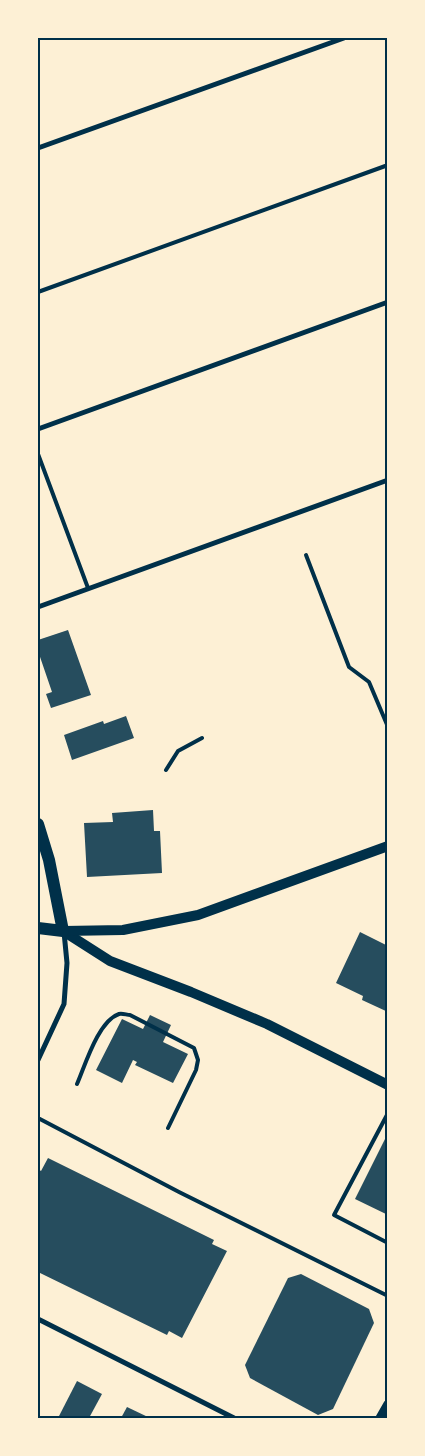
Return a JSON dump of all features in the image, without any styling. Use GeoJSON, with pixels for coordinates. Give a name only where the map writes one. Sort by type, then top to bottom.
{"type":"FeatureCollection","features":[{"type":"Feature","properties":{"kind":"main road"},"geometry":{"type":"LineString","coordinates":[[38,824],[49,860],[63,931],[110,961],[267,1024],[388,1085]]}},
{"type":"Feature","properties":{"kind":"main road"},"geometry":{"type":"LineString","coordinates":[[38,928],[63,931],[123,930],[198,915],[388,846]]}},
{"type":"Feature","properties":{"kind":"street"},"geometry":{"type":"LineString","coordinates":[[38,148],[344,38]]}},
{"type":"Feature","properties":{"kind":"street"},"geometry":{"type":"LineString","coordinates":[[38,429],[388,302]]}},
{"type":"Feature","properties":{"kind":"street"},"geometry":{"type":"LineString","coordinates":[[38,607],[388,480]]}},
{"type":"Feature","properties":{"kind":"street"},"geometry":{"type":"LineString","coordinates":[[38,1060],[64,1004],[67,963],[63,931]]}},
{"type":"Feature","properties":{"kind":"street"},"geometry":{"type":"LineString","coordinates":[[38,1318],[234,1418]]}},
{"type":"Feature","properties":{"kind":"street"},"geometry":{"type":"LineString","coordinates":[[380,1418],[388,1404]]}},
{"type":"Feature","properties":{"kind":"lane"},"geometry":{"type":"LineString","coordinates":[[38,292],[388,165]]}},
{"type":"Feature","properties":{"kind":"lane"},"geometry":{"type":"LineString","coordinates":[[38,454],[88,588]]}},
{"type":"Feature","properties":{"kind":"lane"},"geometry":{"type":"LineString","coordinates":[[306,554],[349,667],[369,682],[388,727]]}},
{"type":"Feature","properties":{"kind":"lane"},"geometry":{"type":"LineString","coordinates":[[166,770],[178,751],[202,738]]}},
{"type":"Feature","properties":{"kind":"lane"},"geometry":{"type":"LineString","coordinates":[[76,1084],[96,1038],[107,1022],[119,1014],[130,1015],[194,1048],[198,1060],[196,1070],[168,1128]]}},
{"type":"Feature","properties":{"kind":"lane"},"geometry":{"type":"LineString","coordinates":[[388,1113],[334,1215],[388,1244]]}},
{"type":"Feature","properties":{"kind":"lane"},"geometry":{"type":"LineString","coordinates":[[38,1118],[187,1196],[388,1296]]}},
{"type":"Feature","properties":{"kind":"building"},"geometry":{"type":"Polygon","coordinates":[[[68,630],[91,695],[51,708],[46,694],[52,692],[38,651],[38,640],[68,630]]]}},
{"type":"Feature","properties":{"kind":"building"},"geometry":{"type":"Polygon","coordinates":[[[126,716],[134,738],[72,760],[64,735],[103,721],[104,724],[126,716]]]}},
{"type":"Feature","properties":{"kind":"building"},"geometry":{"type":"Polygon","coordinates":[[[153,810],[154,831],[160,831],[162,873],[87,877],[84,823],[113,822],[112,813],[153,810]]]}},
{"type":"Feature","properties":{"kind":"building"},"geometry":{"type":"Polygon","coordinates":[[[360,932],[386,945],[388,941],[388,1012],[362,1000],[363,996],[336,983],[360,932]]]}},
{"type":"Feature","properties":{"kind":"building"},"geometry":{"type":"Polygon","coordinates":[[[150,1015],[171,1025],[163,1042],[188,1054],[173,1083],[135,1065],[137,1062],[133,1060],[122,1083],[96,1070],[122,1019],[143,1029],[150,1015]]]}},
{"type":"Feature","properties":{"kind":"building"},"geometry":{"type":"Polygon","coordinates":[[[388,1133],[388,1215],[355,1199],[388,1133]]]}},
{"type":"Feature","properties":{"kind":"building"},"geometry":{"type":"Polygon","coordinates":[[[48,1158],[214,1240],[212,1244],[227,1251],[182,1338],[169,1331],[167,1335],[38,1272],[38,1169],[41,1171],[48,1158]]]}},
{"type":"Feature","properties":{"kind":"building"},"geometry":{"type":"Polygon","coordinates":[[[301,1274],[369,1309],[374,1323],[333,1409],[318,1415],[250,1378],[245,1365],[288,1278],[301,1274]]]}},
{"type":"Feature","properties":{"kind":"building"},"geometry":{"type":"Polygon","coordinates":[[[77,1381],[102,1394],[89,1418],[58,1418],[77,1381]]]}},
{"type":"Feature","properties":{"kind":"building"},"geometry":{"type":"Polygon","coordinates":[[[127,1407],[150,1418],[121,1418],[127,1407]]]}}]}
